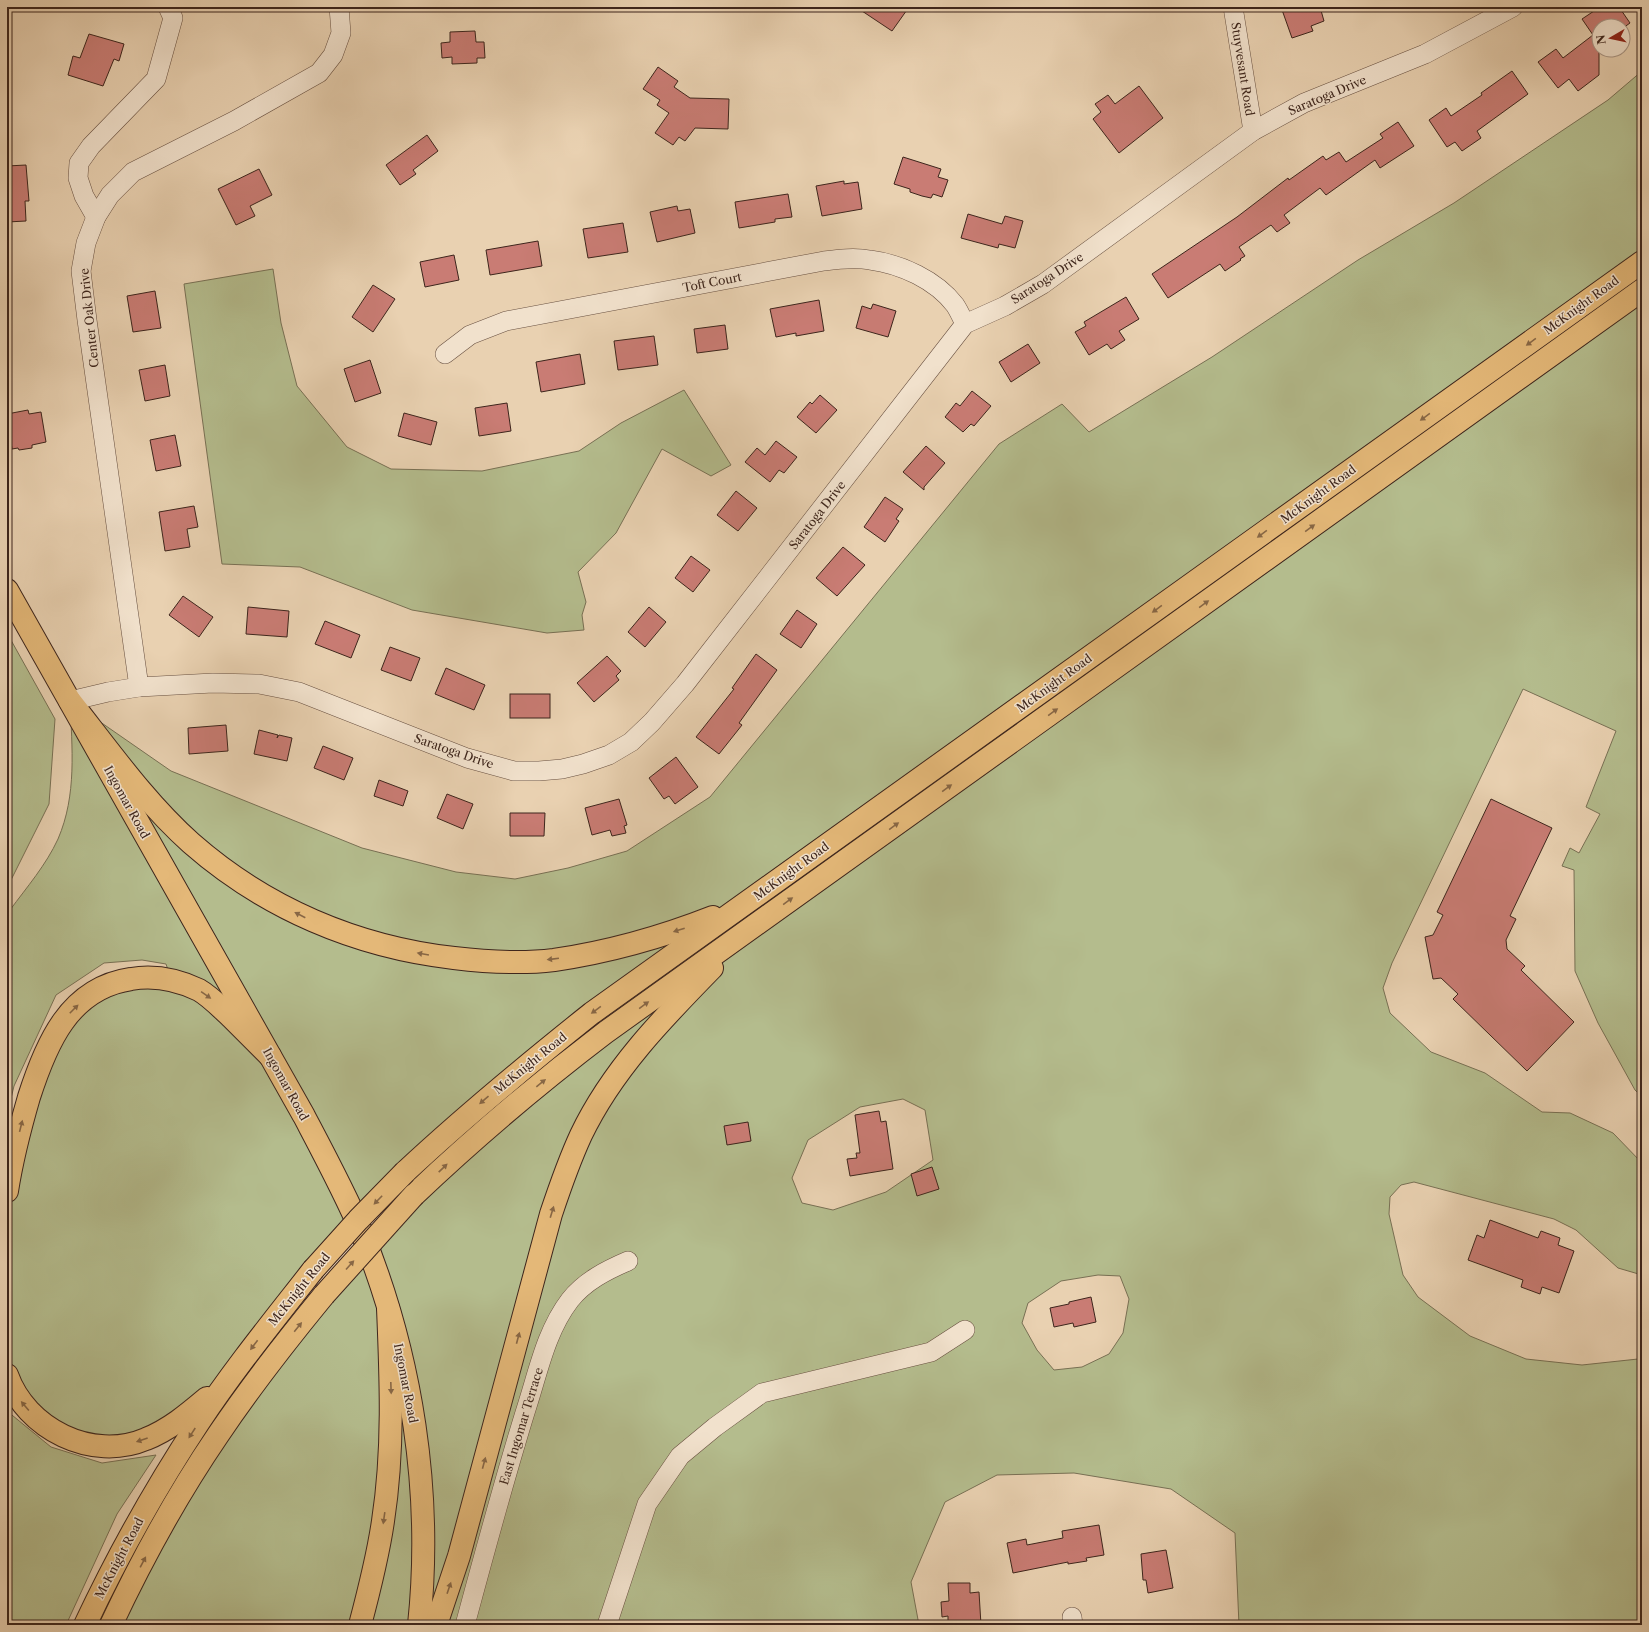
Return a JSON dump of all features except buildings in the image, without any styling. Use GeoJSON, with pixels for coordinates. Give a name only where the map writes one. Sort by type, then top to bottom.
{"type":"FeatureCollection","features":[{"type":"Feature","properties":{"kind":"main road","name":"McKnight Road"},"geometry":{"type":"LineString","coordinates":[[85,1625],[135,1527],[199,1422],[230,1377],[313,1270],[358,1220],[405,1172],[450,1130],[592,1013],[1642,262]]}},
{"type":"Feature","properties":{"kind":"main road","name":"McKnight Road"},"geometry":{"type":"LineString","coordinates":[[111,1625],[124,1596],[185,1486],[249,1391],[324,1295],[414,1195],[462,1150],[558,1069],[606,1032],[1642,290]]}},
{"type":"Feature","properties":{"kind":"main road","name":"Ingomar Road"},"geometry":{"type":"LineString","coordinates":[[7,590],[307,1122],[347,1199],[375,1267],[401,1354],[410,1397],[421,1485],[423,1529],[419,1625]]}},
{"type":"Feature","properties":{"kind":"main road"},"geometry":{"type":"LineString","coordinates":[[70,701],[143,793],[166,819],[220,866],[279,904],[309,920],[373,943],[406,951],[469,960],[498,962],[553,960],[587,954],[655,937],[686,928],[742,906]]}},
{"type":"Feature","properties":{"kind":"main road"},"geometry":{"type":"LineString","coordinates":[[436,1625],[459,1556],[551,1214],[567,1169],[582,1134],[611,1084],[648,1036],[670,1011],[757,924]]}},
{"type":"Feature","properties":{"kind":"main road"},"geometry":{"type":"LineString","coordinates":[[7,1191],[22,1121],[37,1074],[53,1035],[61,1023],[94,991],[108,984],[138,978],[171,980],[186,985],[200,991],[214,1001],[270,1056]]}},
{"type":"Feature","properties":{"kind":"main road"},"geometry":{"type":"LineString","coordinates":[[360,1625],[376,1559],[383,1520],[388,1478],[391,1394],[388,1308]]}},
{"type":"Feature","properties":{"kind":"main road"},"geometry":{"type":"LineString","coordinates":[[7,1375],[17,1397],[25,1408],[48,1427],[60,1435],[75,1441],[104,1446],[132,1444],[160,1432],[189,1413],[230,1377]]}},
{"type":"Feature","properties":{"kind":"main road"},"geometry":{"type":"LineString","coordinates":[[120,1625],[124,1596]]}},
{"type":"Feature","properties":{"kind":"street"},"geometry":{"type":"LineString","coordinates":[[96,217],[84,196],[78,178],[79,163],[91,146],[156,79],[173,18],[168,7]]}},
{"type":"Feature","properties":{"kind":"street","name":"Center Oak Drive"},"geometry":{"type":"LineString","coordinates":[[139,687],[81,271],[86,243],[96,217],[110,195],[133,172],[234,121],[318,74],[333,55],[341,33],[340,7]]}},
{"type":"Feature","properties":{"kind":"street","name":"Stuyvesant Road"},"geometry":{"type":"LineString","coordinates":[[1233,7],[1252,131]]}},
{"type":"Feature","properties":{"kind":"street","name":"Saratoga Drive"},"geometry":{"type":"LineString","coordinates":[[70,701],[108,692],[139,687],[229,683],[259,684],[299,692],[468,758],[514,770],[562,770],[609,755],[631,742],[652,722],[684,684],[965,324],[1005,306],[1043,284],[1252,131],[1304,103],[1425,54],[1513,7]]}},
{"type":"Feature","properties":{"kind":"street","name":"Toft Court"},"geometry":{"type":"LineString","coordinates":[[444,354],[470,335],[506,322],[816,262],[849,258],[869,259],[890,264],[911,272],[941,291],[955,306],[965,324]]}},
{"type":"Feature","properties":{"kind":"street","name":"East Ingomar Terrace"},"geometry":{"type":"LineString","coordinates":[[465,1625],[506,1474],[554,1326],[572,1298],[582,1288],[611,1269],[628,1261]]}},
{"type":"Feature","properties":{"kind":"street"},"geometry":{"type":"LineString","coordinates":[[607,1625],[647,1504],[680,1456],[715,1426],[762,1393],[931,1352],[965,1330]]}},
{"type":"Feature","properties":{"kind":"green space"},"geometry":{"type":"Polygon","coordinates":[[[1642,71],[1642,262],[592,1013],[405,1172],[363,1232],[414,1195],[462,1150],[1642,290],[1642,1097],[1635,1090],[1598,1023],[1575,971],[1574,870],[1562,866],[1570,848],[1579,853],[1600,814],[1586,807],[1616,731],[1523,689],[1392,963],[1383,988],[1390,1013],[1431,1052],[1485,1073],[1542,1112],[1570,1113],[1613,1133],[1642,1163],[1642,1275],[1618,1268],[1576,1230],[1554,1219],[1414,1182],[1401,1185],[1390,1197],[1389,1214],[1403,1275],[1418,1297],[1470,1336],[1526,1359],[1582,1365],[1638,1359],[1642,1373],[1642,1625],[1239,1625],[1235,1533],[1171,1489],[1074,1473],[997,1475],[945,1502],[911,1582],[919,1625],[111,1625],[124,1596],[324,1295],[361,1234],[313,1270],[230,1377],[160,1432],[75,1441],[7,1375],[7,1191],[22,1121],[83,1000],[171,979],[166,964],[142,960],[104,963],[56,995],[14,1086],[7,1115],[7,912],[48,858],[58,839],[64,822],[71,788],[72,771],[70,701],[171,771],[362,848],[456,872],[515,879],[568,868],[627,851],[710,797],[999,444],[1062,404],[1089,432],[1212,357],[1358,260],[1454,203],[1608,100],[1642,71]],[[903,1099],[860,1107],[808,1140],[792,1178],[802,1203],[833,1210],[886,1192],[933,1160],[925,1110],[903,1099]],[[1098,1275],[1061,1281],[1028,1303],[1022,1323],[1037,1350],[1054,1370],[1082,1367],[1109,1354],[1123,1333],[1129,1299],[1120,1276],[1098,1275]]]}},
{"type":"Feature","properties":{"kind":"green space"},"geometry":{"type":"Polygon","coordinates":[[[273,269],[281,323],[297,386],[347,447],[391,469],[482,471],[579,451],[621,423],[684,390],[731,465],[711,476],[662,449],[616,533],[578,572],[586,602],[582,615],[584,630],[547,633],[412,610],[300,567],[222,564],[184,284],[273,269]]]}},
{"type":"Feature","properties":{"kind":"green space"},"geometry":{"type":"Polygon","coordinates":[[[7,633],[55,719],[49,804],[7,888],[7,633]]]}},
{"type":"Feature","properties":{"kind":"green space"},"geometry":{"type":"Polygon","coordinates":[[[7,1411],[51,1447],[102,1463],[156,1455],[117,1514],[66,1625],[7,1625],[7,1411]]]}}]}
